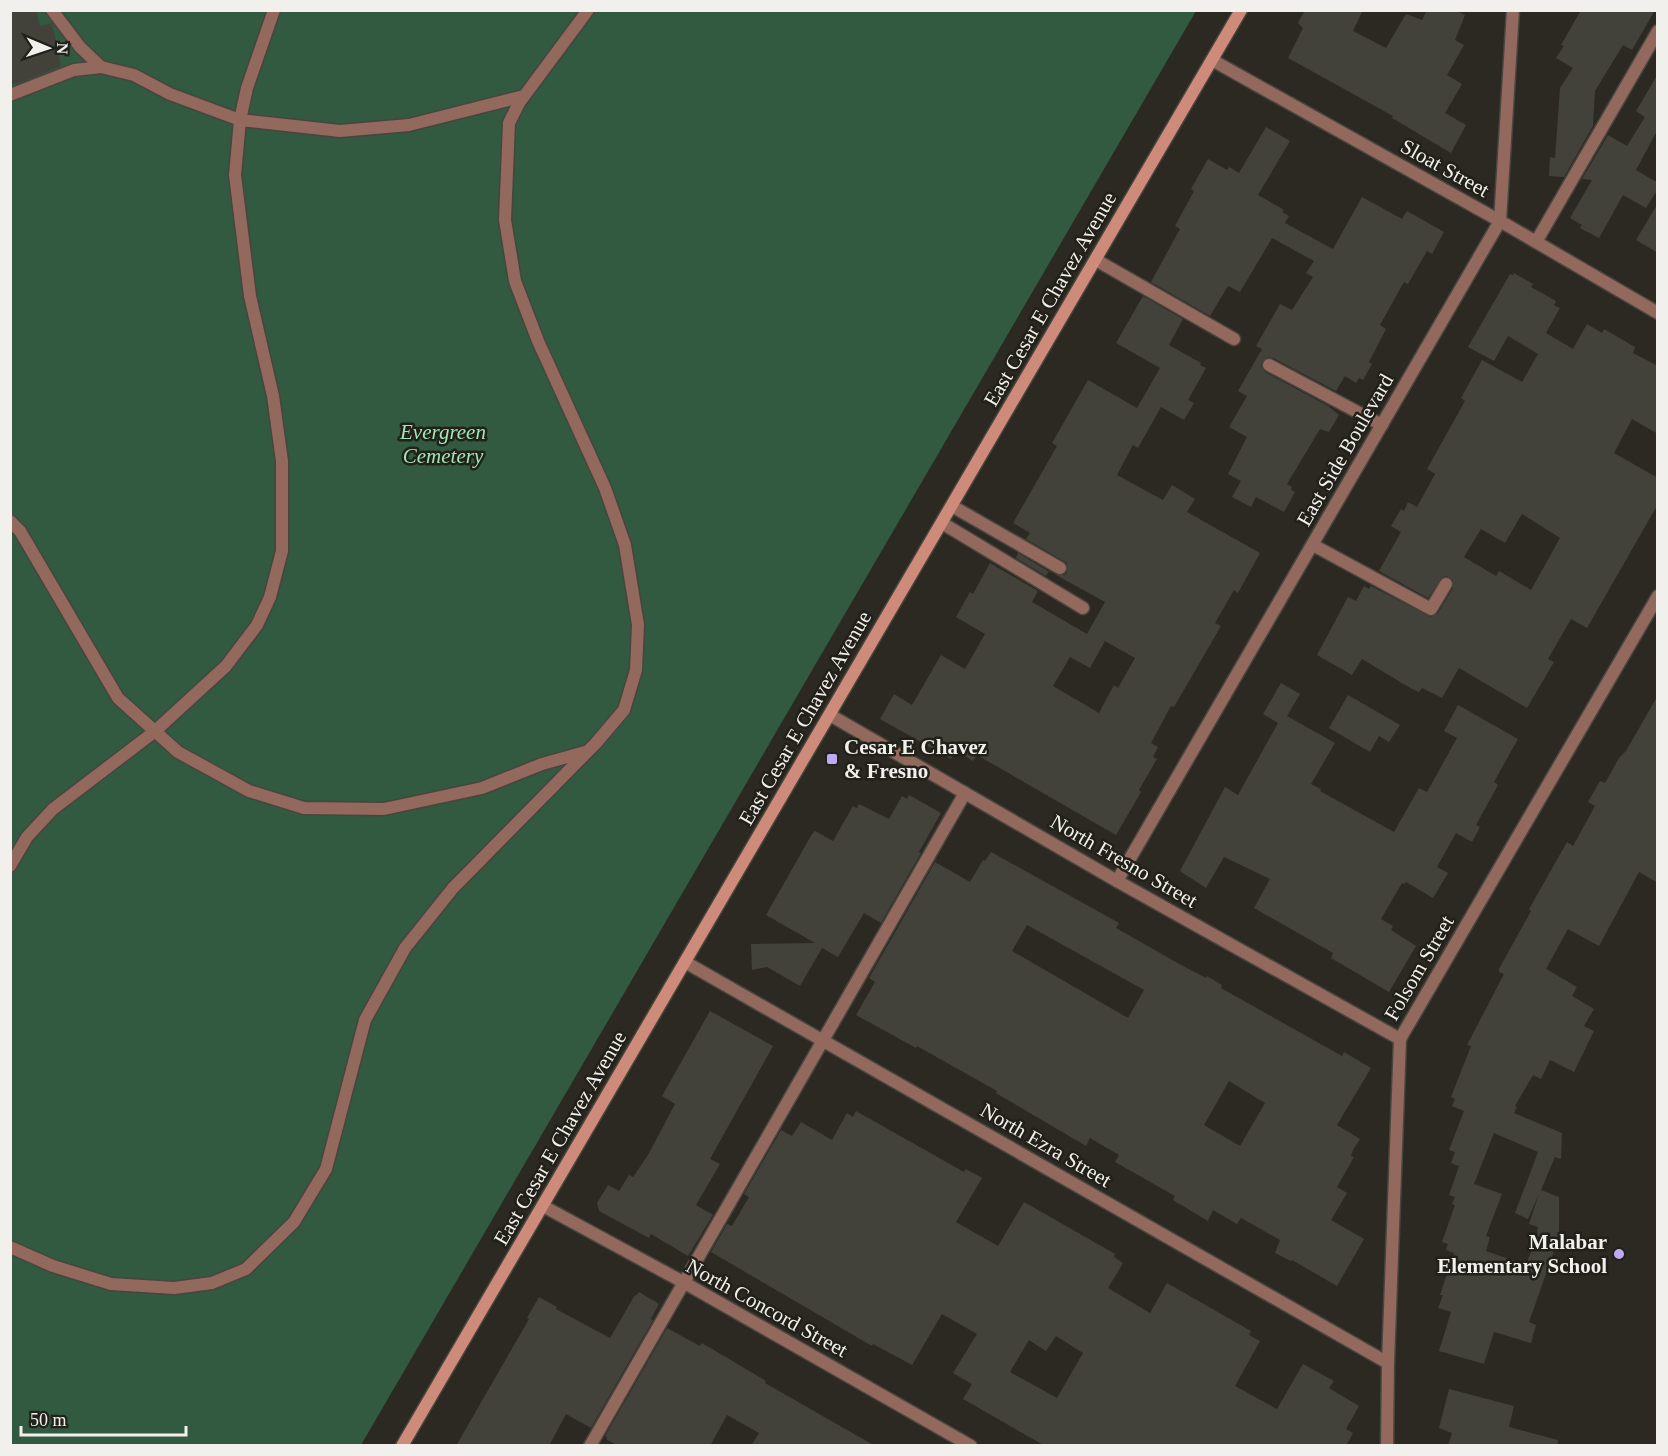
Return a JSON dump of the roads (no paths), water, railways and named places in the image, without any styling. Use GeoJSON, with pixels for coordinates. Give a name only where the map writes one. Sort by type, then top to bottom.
{"type":"FeatureCollection","features":[{"type":"Feature","properties":{"kind":"main road","name":"East Cesar E Chavez Avenue"},"geometry":{"type":"LineString","coordinates":[[402,1446],[1241,10]]}},
{"type":"Feature","properties":{"kind":"street"},"geometry":{"type":"LineString","coordinates":[[52,10],[80,47],[101,67]]}},
{"type":"Feature","properties":{"kind":"street"},"geometry":{"type":"LineString","coordinates":[[10,866],[27,837],[53,809],[154,732],[226,666],[257,625],[270,597],[282,551],[282,461],[273,396],[250,296],[235,175],[240,120],[247,88],[274,10]]}},
{"type":"Feature","properties":{"kind":"street"},"geometry":{"type":"LineString","coordinates":[[10,1247],[53,1266],[111,1284],[174,1288],[212,1283],[246,1269],[294,1222],[326,1169],[365,1020],[405,948],[453,888],[587,752],[624,710],[636,670],[638,625],[625,545],[604,488],[538,341],[514,281],[505,220],[509,123],[524,96],[588,10]]}},
{"type":"Feature","properties":{"kind":"street","name":"East Side Boulevard"},"geometry":{"type":"LineString","coordinates":[[1117,881],[1500,221],[1513,10]]}},
{"type":"Feature","properties":{"kind":"street"},"geometry":{"type":"LineString","coordinates":[[1536,242],[1658,32]]}},
{"type":"Feature","properties":{"kind":"street","name":"Sloat Street"},"geometry":{"type":"LineString","coordinates":[[1212,60],[1500,221],[1658,313]]}},
{"type":"Feature","properties":{"kind":"street"},"geometry":{"type":"LineString","coordinates":[[10,95],[74,70],[101,67],[134,75],[170,94],[240,120],[340,131],[409,125],[524,96]]}},
{"type":"Feature","properties":{"kind":"street"},"geometry":{"type":"LineString","coordinates":[[1096,260],[1234,339]]}},
{"type":"Feature","properties":{"kind":"street"},"geometry":{"type":"LineString","coordinates":[[1269,365],[1382,425]]}},
{"type":"Feature","properties":{"kind":"street"},"geometry":{"type":"LineString","coordinates":[[952,506],[1060,568]]}},
{"type":"Feature","properties":{"kind":"street"},"geometry":{"type":"LineString","coordinates":[[10,521],[20,531],[118,698],[178,752],[249,791],[304,808],[384,810],[482,788],[542,764],[587,752]]}},
{"type":"Feature","properties":{"kind":"street"},"geometry":{"type":"LineString","coordinates":[[942,523],[1083,608]]}},
{"type":"Feature","properties":{"kind":"street"},"geometry":{"type":"LineString","coordinates":[[1313,544],[1431,609],[1446,585]]}},
{"type":"Feature","properties":{"kind":"street","name":"Folsom Street"},"geometry":{"type":"LineString","coordinates":[[1387,1446],[1400,1039],[1658,596]]}},
{"type":"Feature","properties":{"kind":"street","name":"North Fresno Street"},"geometry":{"type":"LineString","coordinates":[[830,715],[1117,881],[1400,1039]]}},
{"type":"Feature","properties":{"kind":"street"},"geometry":{"type":"LineString","coordinates":[[590,1446],[965,793]]}},
{"type":"Feature","properties":{"kind":"street","name":"North Ezra Street"},"geometry":{"type":"LineString","coordinates":[[685,962],[1388,1363]]}},
{"type":"Feature","properties":{"kind":"street","name":"North Concord Street"},"geometry":{"type":"LineString","coordinates":[[543,1206],[683,1282],[971,1446]]}},
{"type":"Feature","properties":{"kind":"place","name":"Cesar E Chavez & Fresno"},"geometry":{"type":"Point","coordinates":[832,759]}},
{"type":"Feature","properties":{"kind":"place","name":"Malabar Elementary School"},"geometry":{"type":"Point","coordinates":[1619,1254]}},
{"type":"Feature","properties":{"kind":"park label","name":"Evergreen Cemetery"},"geometry":{"type":"Point","coordinates":[443,444]}}]}
